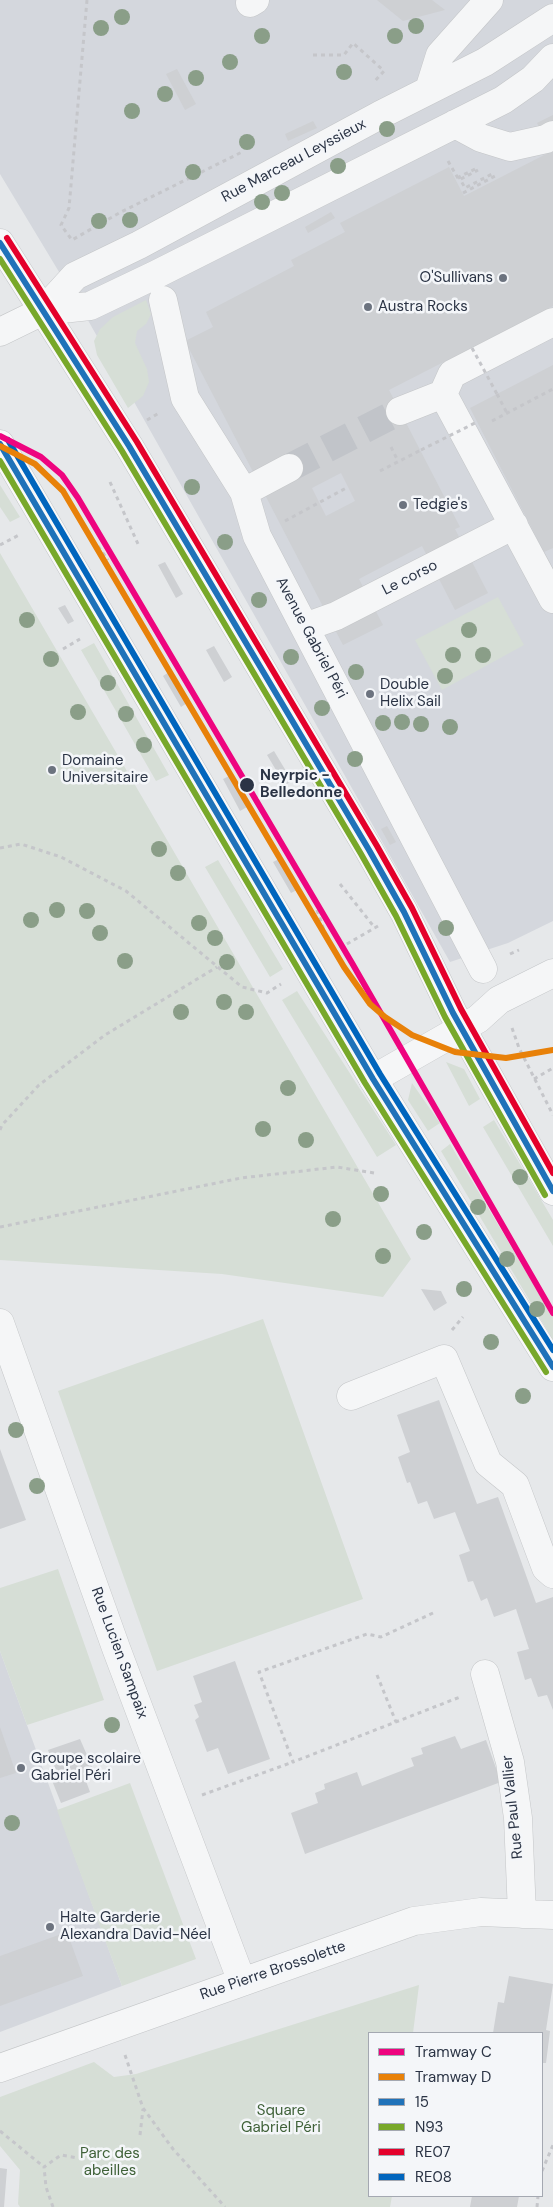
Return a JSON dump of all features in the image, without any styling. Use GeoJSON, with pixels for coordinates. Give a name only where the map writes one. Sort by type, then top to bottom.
{"type":"FeatureCollection","features":[{"type":"Feature","properties":{"kind":"main road"},"geometry":{"type":"LineString","coordinates":[[0,243],[129,446],[404,912],[462,1028],[553,1192]]}},
{"type":"Feature","properties":{"kind":"main road"},"geometry":{"type":"LineString","coordinates":[[0,444],[373,1079],[553,1367]]}},
{"type":"Feature","properties":{"kind":"street"},"geometry":{"type":"LineString","coordinates":[[429,90],[440,55],[489,0]]}},
{"type":"Feature","properties":{"kind":"street","name":"Rue Marceau Leyssieux"},"geometry":{"type":"LineString","coordinates":[[43,311],[75,276],[145,242],[485,62],[553,18]]}},
{"type":"Feature","properties":{"kind":"street","name":"Rue Marceau Leyssieux"},"geometry":{"type":"LineString","coordinates":[[0,332],[43,311],[90,306],[503,100],[533,79],[553,58]]}},
{"type":"Feature","properties":{"kind":"street"},"geometry":{"type":"LineString","coordinates":[[503,100],[553,76]]}},
{"type":"Feature","properties":{"kind":"street"},"geometry":{"type":"LineString","coordinates":[[455,124],[481,138],[510,147],[546,139],[553,135]]}},
{"type":"Feature","properties":{"kind":"street","name":"Avenue Gabriel Péri"},"geometry":{"type":"LineString","coordinates":[[163,300],[185,398],[244,492],[257,536],[484,969]]}},
{"type":"Feature","properties":{"kind":"street"},"geometry":{"type":"LineString","coordinates":[[400,411],[443,394],[452,374],[553,322]]}},
{"type":"Feature","properties":{"kind":"street"},"geometry":{"type":"LineString","coordinates":[[443,394],[501,510],[553,599]]}},
{"type":"Feature","properties":{"kind":"street"},"geometry":{"type":"LineString","coordinates":[[244,492],[289,468]]}},
{"type":"Feature","properties":{"kind":"street","name":"Le corso"},"geometry":{"type":"LineString","coordinates":[[305,627],[336,616],[501,510]]}},
{"type":"Feature","properties":{"kind":"street"},"geometry":{"type":"LineString","coordinates":[[373,1079],[478,1019],[499,1000],[553,972]]}},
{"type":"Feature","properties":{"kind":"street","name":"Rue Lucien Sampaix"},"geometry":{"type":"LineString","coordinates":[[0,1323],[116,1648],[242,1982]]}},
{"type":"Feature","properties":{"kind":"street"},"geometry":{"type":"LineString","coordinates":[[351,1396],[444,1360],[488,1463],[515,1485],[546,1568],[553,1574]]}},
{"type":"Feature","properties":{"kind":"street","name":"Rue Paul Vallier"},"geometry":{"type":"LineString","coordinates":[[487,1680],[510,1762],[518,1818],[522,1914]]}},
{"type":"Feature","properties":{"kind":"street","name":"Rue Pierre Brossolette"},"geometry":{"type":"LineString","coordinates":[[0,2068],[114,2026],[414,1922],[481,1912],[553,1915]]}},
{"type":"Feature","properties":{"kind":"path"},"geometry":{"type":"LineString","coordinates":[[87,0],[69,208],[61,225],[72,240],[121,212],[246,150]]}},
{"type":"Feature","properties":{"kind":"path"},"geometry":{"type":"LineString","coordinates":[[445,156],[459,180],[462,177],[465,188],[490,175]]}},
{"type":"Feature","properties":{"kind":"path"},"geometry":{"type":"LineString","coordinates":[[462,192],[497,174]]}},
{"type":"Feature","properties":{"kind":"path"},"geometry":{"type":"LineString","coordinates":[[472,348],[507,413]]}},
{"type":"Feature","properties":{"kind":"path"},"geometry":{"type":"LineString","coordinates":[[488,423],[553,389]]}},
{"type":"Feature","properties":{"kind":"path"},"geometry":{"type":"LineString","coordinates":[[380,471],[477,422],[482,422]]}},
{"type":"Feature","properties":{"kind":"path"},"geometry":{"type":"LineString","coordinates":[[391,448],[398,462]]}},
{"type":"Feature","properties":{"kind":"path"},"geometry":{"type":"LineString","coordinates":[[110,482],[138,544]]}},
{"type":"Feature","properties":{"kind":"path"},"geometry":{"type":"LineString","coordinates":[[297,514],[348,487]]}},
{"type":"Feature","properties":{"kind":"path"},"geometry":{"type":"LineString","coordinates":[[0,545],[24,533]]}},
{"type":"Feature","properties":{"kind":"path"},"geometry":{"type":"LineString","coordinates":[[63,649],[87,634]]}},
{"type":"Feature","properties":{"kind":"path"},"geometry":{"type":"LineString","coordinates":[[0,848],[21,844],[62,857],[126,891],[242,987],[268,993],[404,912]]}},
{"type":"Feature","properties":{"kind":"path"},"geometry":{"type":"LineString","coordinates":[[340,884],[375,928]]}},
{"type":"Feature","properties":{"kind":"path"},"geometry":{"type":"LineString","coordinates":[[0,1130],[2,1125],[39,1085],[105,1035],[218,967]]}},
{"type":"Feature","properties":{"kind":"path"},"geometry":{"type":"LineString","coordinates":[[510,1022],[534,1079],[553,1115]]}},
{"type":"Feature","properties":{"kind":"path"},"geometry":{"type":"LineString","coordinates":[[534,1079],[553,1068]]}},
{"type":"Feature","properties":{"kind":"path"},"geometry":{"type":"LineString","coordinates":[[0,1119],[2,1125]]}},
{"type":"Feature","properties":{"kind":"path"},"geometry":{"type":"LineString","coordinates":[[0,1227],[240,1178],[337,1166],[374,1173]]}},
{"type":"Feature","properties":{"kind":"path"},"geometry":{"type":"LineString","coordinates":[[294,1762],[259,1672],[367,1634],[381,1637],[432,1613]]}},
{"type":"Feature","properties":{"kind":"path"},"geometry":{"type":"LineString","coordinates":[[377,1676],[396,1722]]}},
{"type":"Feature","properties":{"kind":"path"},"geometry":{"type":"LineString","coordinates":[[176,1804],[294,1762],[396,1722],[487,1680]]}},
{"type":"Feature","properties":{"kind":"path"},"geometry":{"type":"LineString","coordinates":[[114,2026],[143,2108],[173,2149],[225,2207]]}},
{"type":"Feature","properties":{"kind":"path"},"geometry":{"type":"LineString","coordinates":[[140,2135],[143,2108]]}},
{"type":"Feature","properties":{"kind":"path"},"geometry":{"type":"LineString","coordinates":[[0,2132],[44,2167],[46,2187],[53,2207]]}},
{"type":"Feature","properties":{"kind":"path"},"geometry":{"type":"LineString","coordinates":[[543,2169],[553,2145]]}},
{"type":"Feature","properties":{"kind":"path"},"geometry":{"type":"LineString","coordinates":[[44,2167],[61,2155],[78,2158]]}},
{"type":"Feature","properties":{"kind":"shaded area"},"geometry":{"type":"Polygon","coordinates":[[[0,0],[553,0],[553,921],[508,943],[450,962],[85,315],[0,174],[0,0]]]}},
{"type":"Feature","properties":{"kind":"shaded area"},"geometry":{"type":"Polygon","coordinates":[[[0,1651],[122,1986],[0,2032],[0,1651]]]}},
{"type":"Feature","properties":{"kind":"green space"},"geometry":{"type":"Polygon","coordinates":[[[146,300],[151,314],[146,324],[137,331],[135,343],[147,369],[149,382],[143,396],[128,408],[97,355],[94,341],[100,329],[113,317],[146,300]]]}},
{"type":"Feature","properties":{"kind":"green space"},"geometry":{"type":"Polygon","coordinates":[[[0,485],[20,517],[10,522],[0,507],[0,485]]]}},
{"type":"Feature","properties":{"kind":"green space"},"geometry":{"type":"Polygon","coordinates":[[[0,553],[411,1259],[383,1297],[222,1274],[0,1260],[0,553]]]}},
{"type":"Feature","properties":{"kind":"green space"},"geometry":{"type":"Polygon","coordinates":[[[498,597],[524,645],[442,690],[415,640],[498,597]]]}},
{"type":"Feature","properties":{"kind":"green space"},"geometry":{"type":"Polygon","coordinates":[[[94,643],[169,775],[156,781],[81,650],[94,643]]]}},
{"type":"Feature","properties":{"kind":"green space"},"geometry":{"type":"Polygon","coordinates":[[[218,860],[283,969],[270,977],[205,867],[218,860]]]}},
{"type":"Feature","properties":{"kind":"green space"},"geometry":{"type":"Polygon","coordinates":[[[297,991],[396,1145],[377,1157],[282,1000],[297,991]]]}},
{"type":"Feature","properties":{"kind":"green space"},"geometry":{"type":"Polygon","coordinates":[[[446,1062],[464,1069],[480,1099],[469,1106],[446,1062]]]}},
{"type":"Feature","properties":{"kind":"green space"},"geometry":{"type":"Polygon","coordinates":[[[412,1083],[440,1123],[428,1131],[408,1100],[412,1083]]]}},
{"type":"Feature","properties":{"kind":"green space"},"geometry":{"type":"Polygon","coordinates":[[[494,1120],[553,1220],[553,1246],[483,1127],[494,1120]]]}},
{"type":"Feature","properties":{"kind":"green space"},"geometry":{"type":"Polygon","coordinates":[[[450,1144],[553,1317],[553,1340],[441,1151],[450,1144]]]}},
{"type":"Feature","properties":{"kind":"green space"},"geometry":{"type":"Polygon","coordinates":[[[263,1319],[363,1599],[157,1671],[58,1391],[263,1319]]]}},
{"type":"Feature","properties":{"kind":"green space"},"geometry":{"type":"Polygon","coordinates":[[[58,1569],[104,1700],[27,1725],[0,1651],[0,1588],[58,1569]]]}},
{"type":"Feature","properties":{"kind":"green space"},"geometry":{"type":"Polygon","coordinates":[[[130,1783],[196,1959],[122,1986],[57,1810],[130,1783]]]}},
{"type":"Feature","properties":{"kind":"green space","name":"Square Gabriel Péri"},"geometry":{"type":"Polygon","coordinates":[[[419,1985],[413,2032],[368,2032],[368,2197],[392,2197],[390,2207],[20,2207],[18,2204],[20,2170],[0,2146],[0,2097],[94,2062],[114,2077],[136,2074],[419,1985]]]}},
{"type":"Feature","properties":{"kind":"building"},"geometry":{"type":"Polygon","coordinates":[[[377,0],[432,0],[445,10],[403,21],[377,0]]]}},
{"type":"Feature","properties":{"kind":"building"},"geometry":{"type":"Polygon","coordinates":[[[177,69],[196,104],[185,110],[166,74],[177,69]]]}},
{"type":"Feature","properties":{"kind":"building"},"geometry":{"type":"Polygon","coordinates":[[[553,115],[553,306],[389,390],[460,527],[455,529],[488,593],[455,610],[422,546],[359,579],[383,625],[343,645],[185,341],[213,327],[206,312],[294,266],[291,260],[345,232],[340,223],[449,167],[464,196],[552,151],[537,123],[553,115]],[[341,473],[312,488],[326,516],[355,501],[341,473]]]}},
{"type":"Feature","properties":{"kind":"building"},"geometry":{"type":"Polygon","coordinates":[[[313,121],[317,128],[288,141],[285,134],[313,121]]]}},
{"type":"Feature","properties":{"kind":"building"},"geometry":{"type":"Polygon","coordinates":[[[331,212],[335,218],[308,233],[305,227],[331,212]]]}},
{"type":"Feature","properties":{"kind":"building"},"geometry":{"type":"Polygon","coordinates":[[[553,365],[553,548],[544,552],[470,408],[553,365]]]}},
{"type":"Feature","properties":{"kind":"building"},"geometry":{"type":"Polygon","coordinates":[[[165,562],[183,594],[176,598],[158,565],[165,562]]]}},
{"type":"Feature","properties":{"kind":"building"},"geometry":{"type":"Polygon","coordinates":[[[65,605],[74,621],[68,624],[58,608],[65,605]]]}},
{"type":"Feature","properties":{"kind":"building"},"geometry":{"type":"Polygon","coordinates":[[[214,646],[232,677],[224,682],[206,650],[214,646]]]}},
{"type":"Feature","properties":{"kind":"building"},"geometry":{"type":"Polygon","coordinates":[[[169,672],[187,703],[181,707],[163,676],[169,672]]]}},
{"type":"Feature","properties":{"kind":"building","name":"Neyrpic - Belledonne"},"geometry":{"type":"Polygon","coordinates":[[[274,751],[292,781],[285,785],[267,755],[274,751]]]}},
{"type":"Feature","properties":{"kind":"building","name":"Neyrpic - Belledonne"},"geometry":{"type":"Polygon","coordinates":[[[229,776],[247,807],[240,811],[223,779],[229,776]]]}},
{"type":"Feature","properties":{"kind":"building"},"geometry":{"type":"Polygon","coordinates":[[[387,826],[396,842],[390,845],[381,829],[387,826]]]}},
{"type":"Feature","properties":{"kind":"building"},"geometry":{"type":"Polygon","coordinates":[[[281,858],[299,889],[291,893],[273,862],[281,858]]]}},
{"type":"Feature","properties":{"kind":"building"},"geometry":{"type":"Polygon","coordinates":[[[421,1289],[441,1291],[447,1303],[434,1311],[421,1289]]]}},
{"type":"Feature","properties":{"kind":"building"},"geometry":{"type":"Polygon","coordinates":[[[439,1400],[477,1504],[498,1497],[536,1603],[553,1597],[553,1710],[547,1695],[538,1697],[531,1678],[525,1680],[517,1652],[529,1649],[516,1609],[494,1617],[487,1598],[481,1601],[473,1581],[468,1582],[459,1555],[470,1551],[455,1512],[434,1519],[427,1501],[418,1504],[410,1482],[407,1483],[398,1457],[410,1452],[397,1415],[439,1400]]]}},
{"type":"Feature","properties":{"kind":"building"},"geometry":{"type":"Polygon","coordinates":[[[0,1449],[26,1520],[0,1529],[0,1449]]]}},
{"type":"Feature","properties":{"kind":"building"},"geometry":{"type":"Polygon","coordinates":[[[235,1661],[270,1759],[228,1774],[218,1748],[207,1752],[195,1720],[199,1717],[194,1705],[202,1702],[193,1676],[235,1661]]]}},
{"type":"Feature","properties":{"kind":"building"},"geometry":{"type":"Polygon","coordinates":[[[0,1727],[16,1773],[0,1778],[0,1727]]]}},
{"type":"Feature","properties":{"kind":"building"},"geometry":{"type":"Polygon","coordinates":[[[455,1736],[461,1749],[486,1740],[501,1782],[305,1854],[291,1813],[318,1803],[315,1793],[325,1789],[324,1784],[357,1772],[362,1786],[414,1766],[411,1758],[423,1754],[421,1748],[455,1736]]]}},
{"type":"Feature","properties":{"kind":"building"},"geometry":{"type":"Polygon","coordinates":[[[80,1739],[93,1769],[83,1773],[90,1792],[61,1803],[49,1773],[56,1770],[48,1750],[80,1739]]]}},
{"type":"Feature","properties":{"kind":"building"},"geometry":{"type":"Polygon","coordinates":[[[67,1932],[83,1976],[0,2006],[0,1956],[67,1932]]]}},
{"type":"Feature","properties":{"kind":"building"},"geometry":{"type":"Polygon","coordinates":[[[509,1976],[553,1984],[546,2030],[550,2031],[546,2063],[543,2063],[543,2032],[493,2032],[498,2002],[504,2003],[509,1976]]]}},
{"type":"Feature","properties":{"kind":"building"},"geometry":{"type":"Polygon","coordinates":[[[0,2168],[7,2169],[4,2207],[0,2207],[0,2168]]]}},
{"type":"Feature","properties":{"kind":"building"},"geometry":{"type":"Polygon","coordinates":[[[472,2197],[519,2197],[517,2207],[470,2207],[472,2197]]]}},
{"type":"Feature","properties":{"kind":"tunnel"},"geometry":{"type":"LineString","coordinates":[[289,468],[400,411]]}},
{"type":"Feature","properties":{"kind":"tram line","name":"C"},"geometry":{"type":"LineString","coordinates":[[0,436],[41,457],[62,475],[78,498],[352,963],[553,1313]]}},
{"type":"Feature","properties":{"kind":"tram line","name":"D"},"geometry":{"type":"LineString","coordinates":[[0,446],[35,464],[63,491],[344,967],[370,1004],[385,1017],[412,1035],[455,1052],[506,1058],[553,1050]]}},
{"type":"Feature","properties":{"kind":"transit line","name":"RE07"},"geometry":{"type":"LineString","coordinates":[[7,238],[137,442],[377,846],[412,908],[461,1009],[553,1173]]}},
{"type":"Feature","properties":{"kind":"transit line","name":"15"},"geometry":{"type":"LineString","coordinates":[[0,243],[129,446],[369,850],[404,912],[453,1013],[553,1191]]}},
{"type":"Feature","properties":{"kind":"transit line","name":"N93"},"geometry":{"type":"LineString","coordinates":[[0,259],[122,451],[361,854],[396,916],[445,1017],[545,1195]]}},
{"type":"Feature","properties":{"kind":"transit line","name":"RE08"},"geometry":{"type":"LineString","coordinates":[[8,440],[380,1074],[553,1350]]}},
{"type":"Feature","properties":{"kind":"transit line","name":"15"},"geometry":{"type":"LineString","coordinates":[[0,444],[373,1079],[553,1367]]}},
{"type":"Feature","properties":{"kind":"transit line","name":"N93"},"geometry":{"type":"LineString","coordinates":[[0,461],[365,1083],[546,1372]]}},
{"type":"Feature","properties":{"kind":"place","name":"O'Sullivans"},"geometry":{"type":"Point","coordinates":[503,278]}},
{"type":"Feature","properties":{"kind":"place","name":"Austra Rocks"},"geometry":{"type":"Point","coordinates":[368,307]}},
{"type":"Feature","properties":{"kind":"place","name":"Tedgie's"},"geometry":{"type":"Point","coordinates":[403,505]}},
{"type":"Feature","properties":{"kind":"place","name":"Double Helix Sail"},"geometry":{"type":"Point","coordinates":[370,694]}},
{"type":"Feature","properties":{"kind":"place","name":"Domaine Universitaire"},"geometry":{"type":"Point","coordinates":[52,770]}},
{"type":"Feature","properties":{"kind":"place","name":"Neyrpic - Belledonne"},"geometry":{"type":"Point","coordinates":[247,785]}},
{"type":"Feature","properties":{"kind":"place","name":"Groupe scolaire Gabriel Péri"},"geometry":{"type":"Point","coordinates":[21,1768]}},
{"type":"Feature","properties":{"kind":"place","name":"Halte Garderie Alexandra David-Néel"},"geometry":{"type":"Point","coordinates":[50,1927]}},
{"type":"Feature","properties":{"kind":"park label","name":"Parc des abeilles"},"geometry":{"type":"Point","coordinates":[110,2162]}}]}
